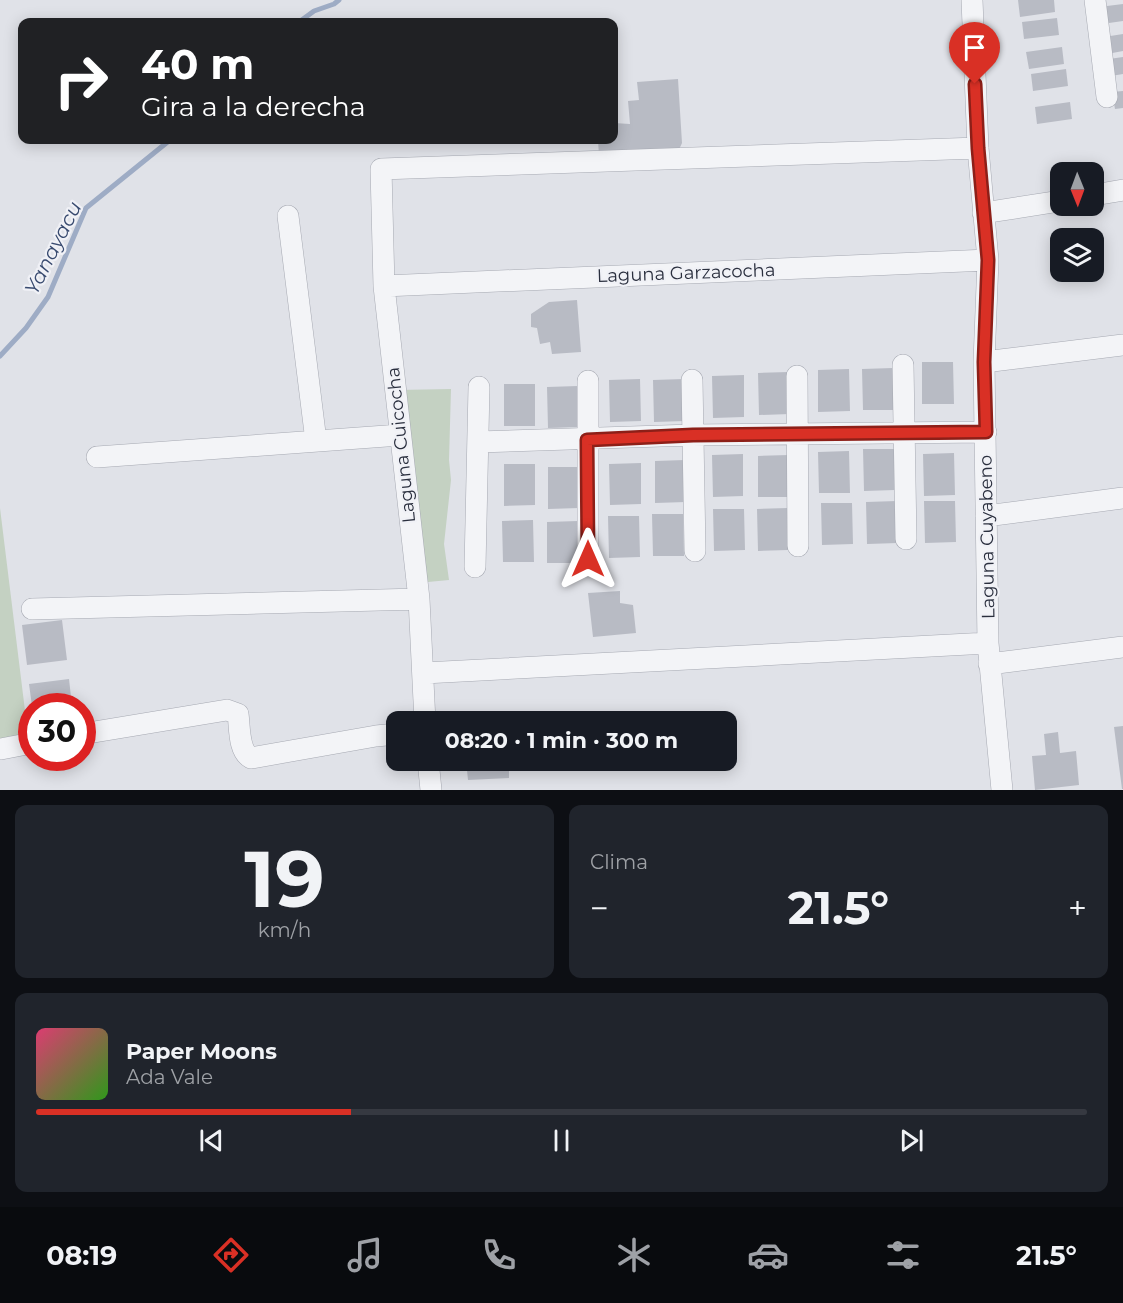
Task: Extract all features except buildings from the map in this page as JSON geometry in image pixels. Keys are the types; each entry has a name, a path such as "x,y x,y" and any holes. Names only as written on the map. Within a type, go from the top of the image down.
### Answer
{"street":[{"name":"Laguna Cuyabeno","path":"972,0 978,148 988,260 984,362 988,643 1002,790"},
{"path":"1095,0 1107,97"},
{"name":"Laguna Cuicocha","path":"425,711 419,599 384,286 381,169 978,148"},
{"path":"1104,193 1123,190"},
{"path":"983,213 1050,203"},
{"path":"288,216 316,441"},
{"name":"Laguna Garzacocha","path":"384,286 988,260"},
{"path":"984,362 1123,345"},
{"path":"903,365 906,539"},
{"path":"797,376 798,546"},
{"path":"692,380 694,551"},
{"path":"588,381 588,559"},
{"path":"476,567 479,387"},
{"path":"478,442 693,435 986,432"},
{"path":"97,457 400,435"},
{"path":"986,516 1123,498"},
{"path":"32,609 419,599"},
{"name":"Laguna Cuyabeno","path":"424,674 988,643"},
{"path":"989,664 1123,647"},
{"path":"96,732 222,710 231,711 238,714 243,749 251,758 386,735"},
{"path":"1,749 18,746"},
{"path":"430,771 431,790"}],"green space":[{"path":"451,389 449,460 451,480 444,544 449,580 407,584 397,390"},
{"path":"0,508 23,693 18,693 18,737 0,740"}],"waterway":[{"name":"Yanayacu","path":"304,18 339,0"},
{"name":"Yanayacu","path":"0,356 26,328 48,297 86,208 165,144"}],"route":[{"path":"588,559 587,440 693,435 986,432 984,362 988,260 975,84"}]}
